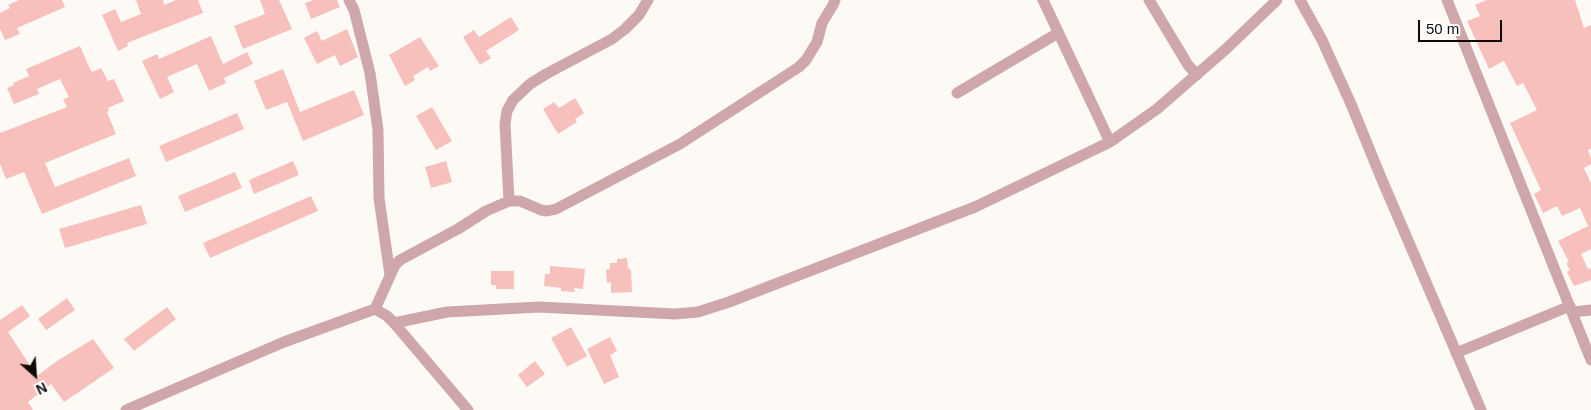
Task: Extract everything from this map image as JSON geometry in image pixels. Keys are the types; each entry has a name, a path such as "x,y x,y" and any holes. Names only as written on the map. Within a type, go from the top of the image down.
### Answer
{"street":[{"path":"349,0 354,10 372,82 378,130 379,198 390,276"},
{"path":"509,201 505,124 507,111 513,100 530,84 546,74 612,39 639,14 648,0"},
{"path":"126,410 284,342 375,309 395,265 400,260 458,230 486,211 509,201 520,201 540,210 552,211 680,144 799,67 806,60 817,42 822,23 834,0"},
{"path":"1043,0 1110,142"},
{"path":"1148,0 1188,65 1197,76"},
{"path":"394,323 439,313 484,309 539,307 675,314 710,309 976,207 1110,142 1157,109 1197,76 1277,0"},
{"path":"1300,0 1335,67 1481,410"},
{"path":"1447,0 1591,360"},
{"path":"957,93 1058,33"},
{"path":"375,309 394,323 468,410"},
{"path":"1456,354 1572,309 1591,310"}],"building":[{"path":"19,0 62,0 65,7 17,28 20,34 5,40 0,29 0,13 10,8 8,5"},
{"path":"136,0 163,0 164,5 176,0 198,0 203,13 127,43 128,46 118,51 102,15 115,9 121,22 141,14"},
{"path":"260,0 279,0 292,29 243,49 234,26 265,14"},
{"path":"314,0 337,0 340,7 311,19 305,3"},
{"path":"1486,0 1575,0 1584,28 1591,25 1591,149 1588,150 1591,164 1584,168 1591,183 1591,249 1581,254 1588,269 1591,268 1591,280 1574,286 1567,272 1570,270 1566,263 1569,262 1558,241 1588,226 1580,208 1562,216 1557,206 1543,213 1534,194 1541,190 1510,123 1537,110 1523,83 1517,86 1504,61 1489,69 1467,21 1480,16 1475,5"},
{"path":"511,17 519,30 486,51 491,58 480,65 463,37 474,30 479,37"},
{"path":"347,29 358,57 340,66 335,55 317,64 304,38 317,31 322,41"},
{"path":"211,36 223,64 247,52 253,64 224,78 226,83 209,91 197,64 167,77 174,92 160,99 142,61 157,54 159,59"},
{"path":"420,37 439,66 430,71 428,67 413,76 415,80 405,86 389,55"},
{"path":"80,46 92,72 101,68 108,81 114,79 124,101 108,108 109,111 107,112 116,134 45,163 55,187 129,158 136,176 42,214 24,172 6,179 0,164 0,133 67,107 63,99 69,97 60,79 37,89 39,94 14,104 7,88 14,85 13,83 29,76 26,69"},
{"path":"283,69 300,112 354,90 364,115 303,141 287,102 266,110 254,81"},
{"path":"575,98 584,113 575,119 577,122 558,134 543,109 554,102 559,108"},
{"path":"432,107 452,141 436,150 416,116"},
{"path":"237,113 244,129 166,162 159,146"},
{"path":"293,161 299,175 254,194 249,180"},
{"path":"446,161 452,182 431,188 425,167"},
{"path":"235,172 242,188 185,212 178,196"},
{"path":"311,196 318,211 210,258 203,243"},
{"path":"141,205 147,224 65,248 59,229"},
{"path":"627,258 628,268 631,270 632,292 611,293 611,282 607,283 606,270 610,269 610,263 617,263 617,259"},
{"path":"550,266 585,269 583,289 574,288 575,292 561,291 561,288 544,286 545,274 550,274"},
{"path":"491,271 514,271 514,289 496,289 496,285 491,285"},
{"path":"67,298 75,310 46,330 38,319"},
{"path":"22,305 30,316 8,332 37,376 93,339 114,368 64,402 51,384 28,402 33,410 0,410 0,320"},
{"path":"167,307 176,319 134,351 124,339"},
{"path":"571,327 587,356 567,367 551,338"},
{"path":"610,337 617,351 610,355 619,377 604,384 587,349"},
{"path":"535,361 545,374 527,387 518,375"}]}
